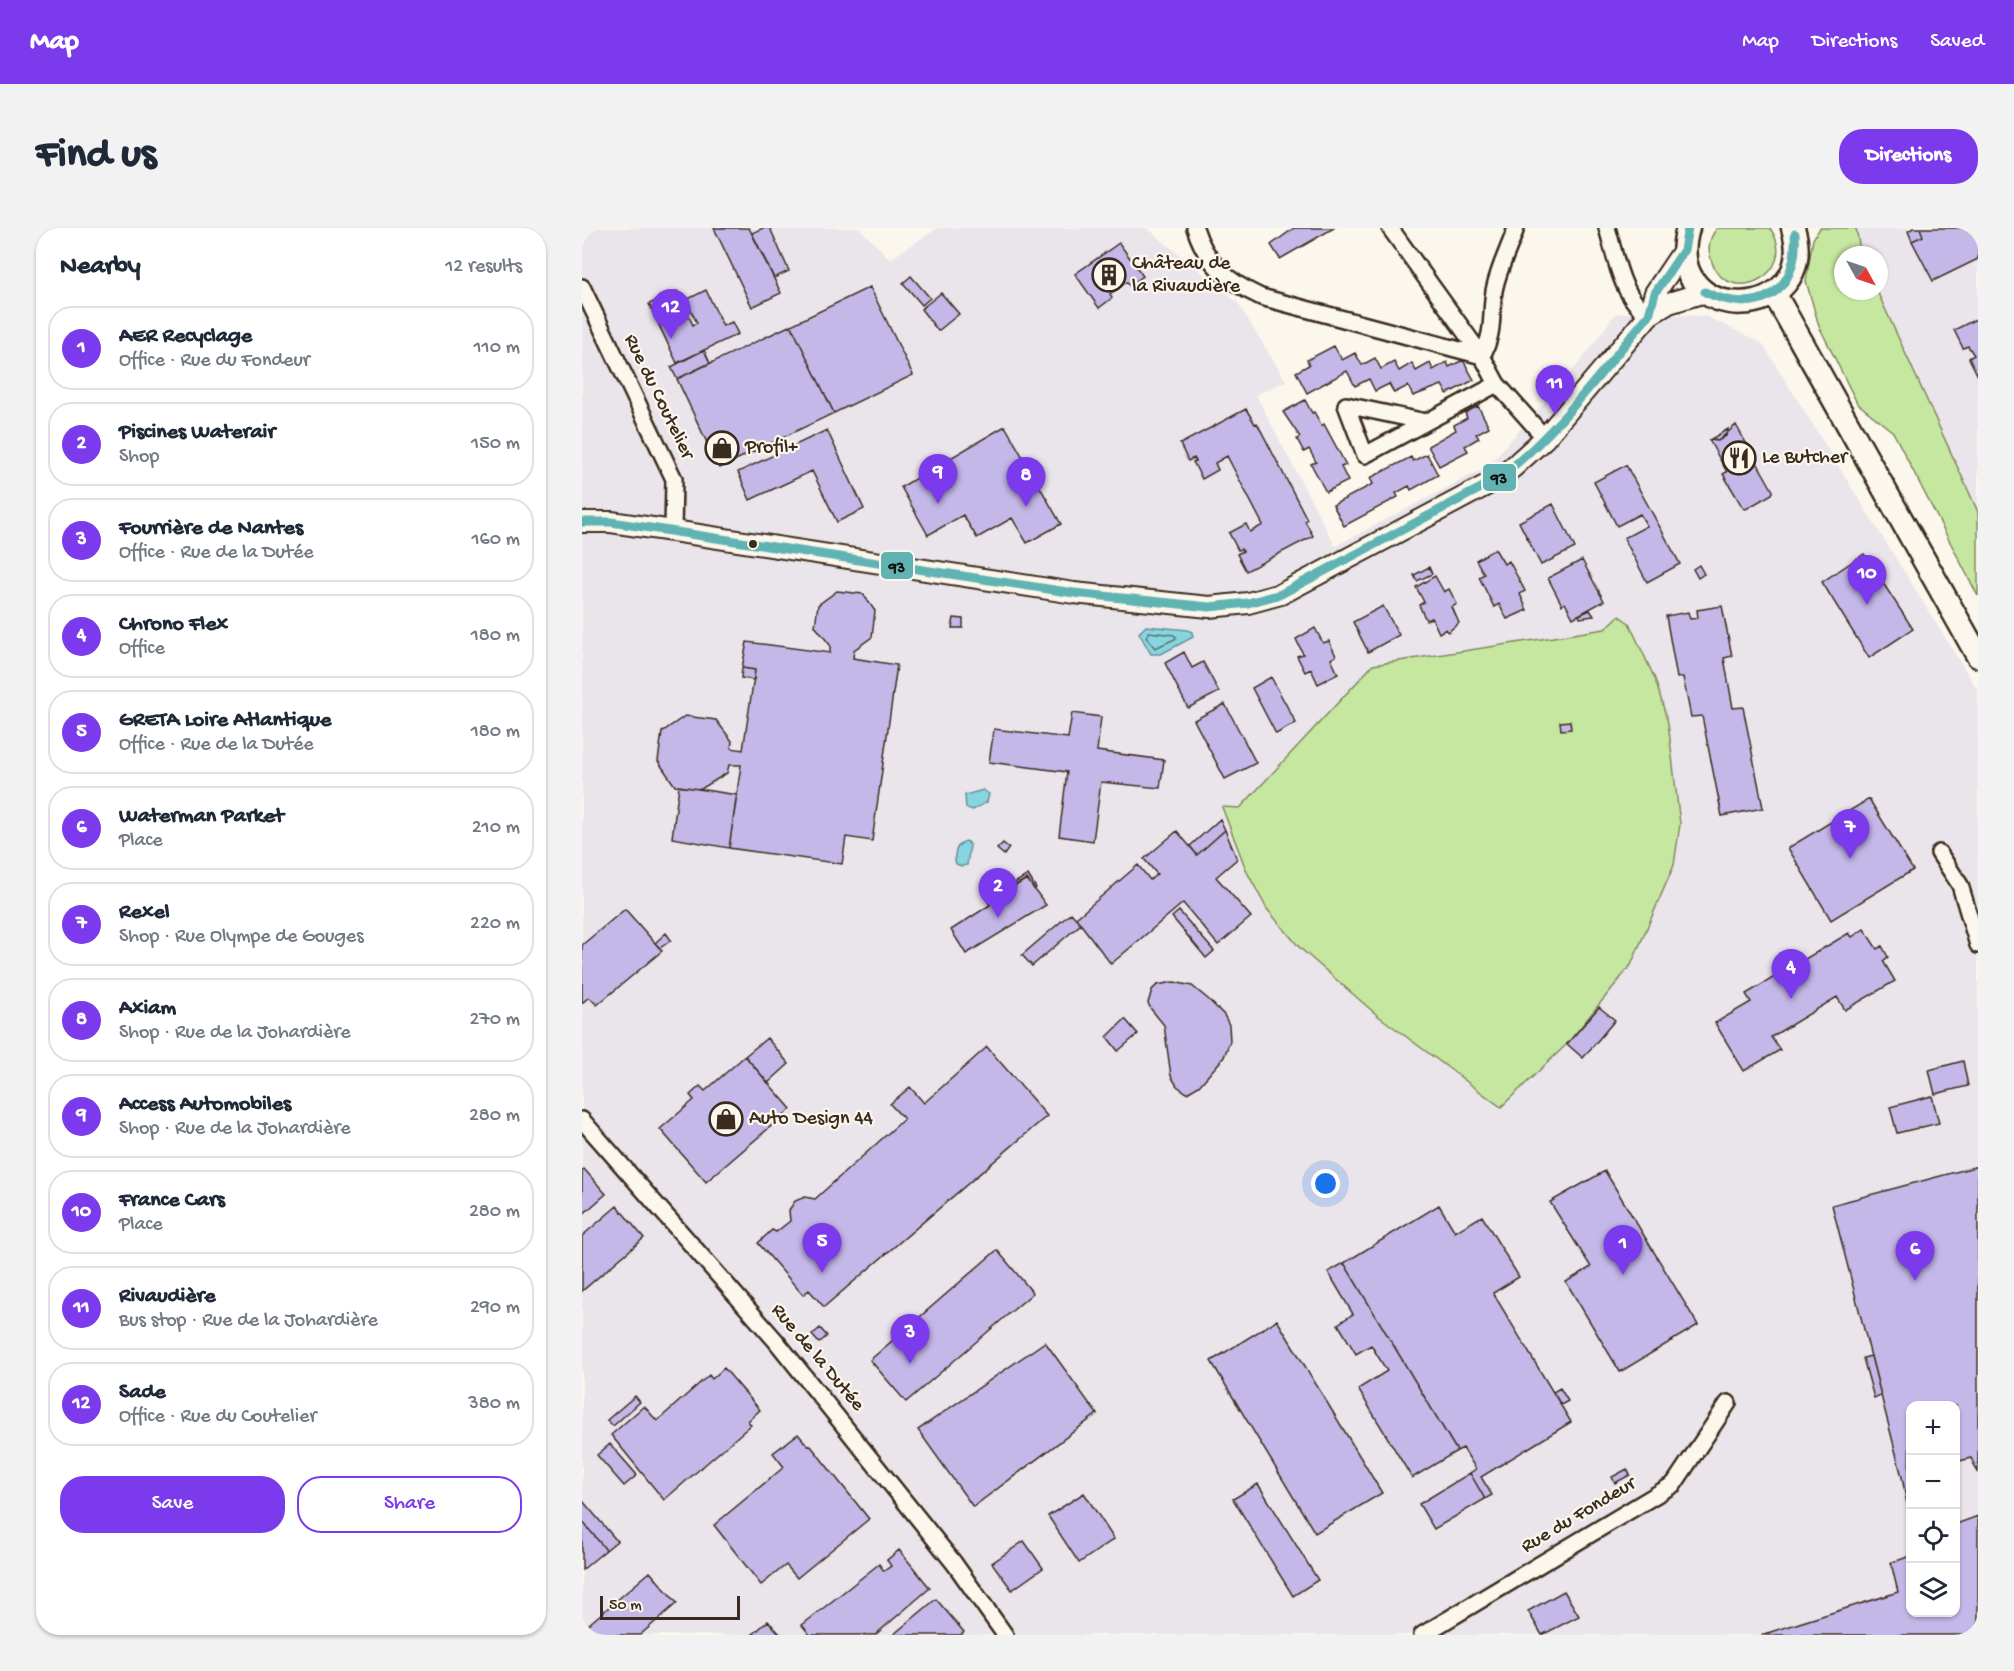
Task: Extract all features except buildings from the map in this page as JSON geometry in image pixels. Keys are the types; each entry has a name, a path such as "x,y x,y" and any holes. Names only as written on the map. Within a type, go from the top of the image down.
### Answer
{"main road":[{"path":"1686,239 1688,269 1705,292 1734,304 1755,302 1774,293 1793,267 1796,230"},
{"path":"1774,293 1978,656"}],"street":[{"path":"1195,228 1200,245 1217,269 1236,286 1261,297 1482,356"},
{"path":"1390,228 1482,356 1497,384 1545,438"},
{"path":"1482,356 1491,338 1494,292 1501,264 1516,228"},
{"path":"1607,228 1627,291 1637,308 1648,315"},
{"path":"1648,315 1655,293 1686,239"},
{"name":"Rue du Coutelier","path":"582,287 674,478 673,531"},
{"path":"582,522 610,522 673,531 1074,593 1209,607 1248,603 1281,594 1496,480 1545,438 1648,315 1669,303 1705,292"},
{"path":"1426,422 1346,405 1365,455 1497,384"},
{"path":"1939,853 1960,885 1978,944"},
{"name":"Rue de la Dutée","path":"582,1120 790,1358 954,1563 1005,1635"},
{"name":"Rue du Fondeur","path":"1422,1635 1674,1484 1728,1403"}],"shaded area":[{"path":"582,228 859,228 890,259 938,228 1147,228 1237,302 1286,381 1256,395 1335,546 1487,467 1581,361 1616,313 1705,316 1762,343 1978,691 1978,1635 582,1635"},
{"path":"1856,228 1978,228 1978,512 1881,300 1888,300 1888,246 1859,246"}],"green space":[{"path":"1717,228 1770,228 1777,245 1776,260 1769,272 1758,280 1744,284 1731,282 1719,274 1709,251 1711,239"},
{"path":"1820,228 1856,228 1859,246 1834,246 1834,300 1881,300 1978,512 1978,596 1893,432 1857,403 1819,326 1806,281 1813,239"},
{"path":"1619,616 1629,623 1655,679 1668,723 1680,824 1674,865 1631,965 1567,1044 1501,1107 1377,1015 1300,948 1267,909 1247,872 1222,807 1240,808 1373,665 1605,629"}],"water":[{"path":"1146,626 1188,630 1192,632 1193,637 1161,654 1151,654 1139,633"},
{"path":"983,790 989,794 987,802 973,810 966,808 965,795"},
{"path":"966,841 970,845 967,865 961,866 956,864 955,854 958,847"}],"transit line":[{"name":"93","path":"582,522 611,522 1074,593 1209,607 1248,603 1281,594 1496,480 1518,462 1577,402 1649,315 1655,293 1684,250 1688,228"},
{"name":"93","path":"1705,292 1724,299 1742,302 1757,300 1771,294 1782,285 1790,271 1795,234"}],"place":[{"name":"Château de la Rivaudière","path":"1109,275"},
{"name":"Sade","path":"671,339"},
{"name":"Rivaudière","path":"1555,415"},
{"name":"Profil+","path":"722,448"},
{"name":"Le Butcher","path":"1739,458"},
{"name":"Access Automobiles","path":"938,504"},
{"name":"Axiam","path":"1026,507"},
{"name":"France Cars","path":"1867,605"},
{"name":"Rexel","path":"1850,859"},
{"name":"Piscines Waterair","path":"998,918"},
{"name":"Chrono Flex","path":"1791,999"},
{"name":"Auto Design 44","path":"726,1119"},
{"name":"GRETA Loire Atlantique","path":"822,1273"},
{"name":"AER Recyclage","path":"1623,1275"},
{"name":"Waterman Parket","path":"1915,1281"},
{"name":"Fourrière de Nantes","path":"910,1364"}]}
